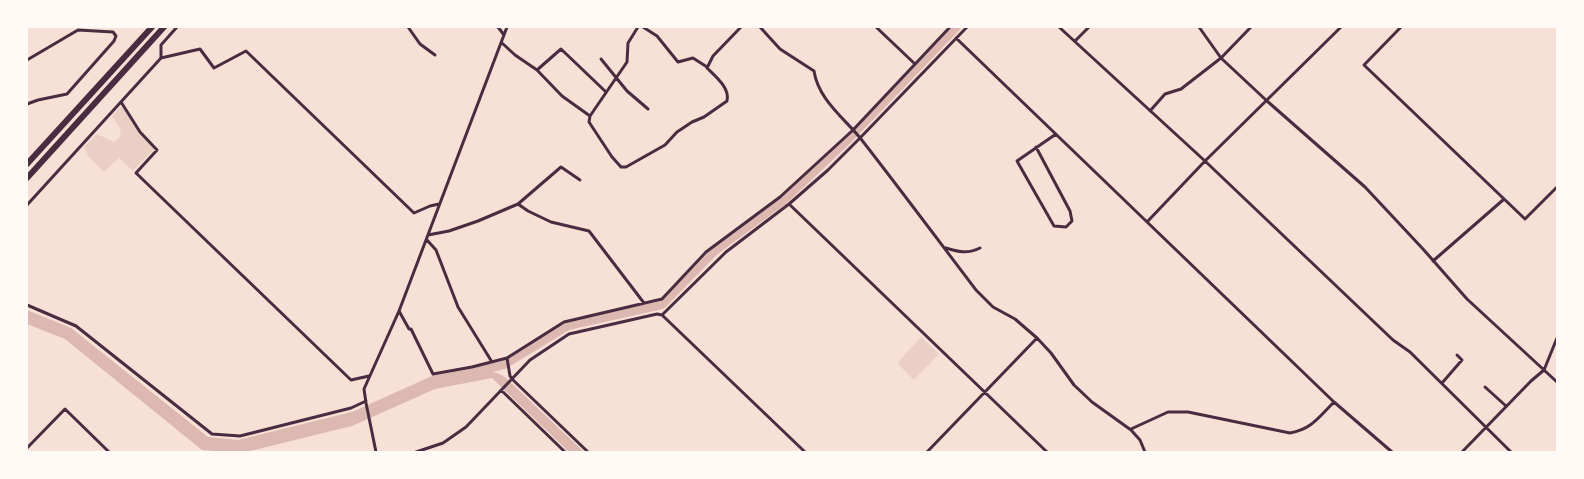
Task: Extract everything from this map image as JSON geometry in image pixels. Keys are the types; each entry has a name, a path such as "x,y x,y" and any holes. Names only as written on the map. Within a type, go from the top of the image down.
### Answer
{"highway":[{"path":"27,164 152,27"},
{"path":"27,178 164,27"}],"street":[{"path":"78,27 84,31"},
{"path":"161,58 161,45 177,27"},
{"path":"408,27 420,44 435,55"},
{"path":"498,27 504,35"},
{"path":"376,452 364,389 399,311 507,27"},
{"path":"640,27 657,36 678,62 693,58 707,68 726,89 728,97 727,101 704,117 677,132 665,145 626,167 621,167 589,122 590,116 627,62 628,44 640,27"},
{"path":"707,68 713,56 741,27"},
{"path":"760,27 780,49 814,71 823,96 860,138 976,290 993,307 1015,319 1037,338 1074,385 1092,402 1131,430 1140,440 1145,452"},
{"path":"876,27 915,64"},
{"path":"399,311 411,329 433,374 507,358 564,322 662,299 706,252 780,197 853,130 950,27"},
{"path":"662,315 717,260 789,204 860,138 967,27"},
{"path":"1059,27 1205,161 1393,340 1410,352 1511,452"},
{"path":"1075,41 1089,27"},
{"path":"1199,27 1221,58 1365,187 1467,299 1557,382"},
{"path":"1150,111 1165,94 1181,88 1221,58 1251,27"},
{"path":"1147,222 1205,161 1341,27"},
{"path":"1401,27 1364,65 1525,219 1557,187"},
{"path":"27,60 78,30 113,32 116,36 67,94 27,104"},
{"path":"956,38 1334,402 1392,452"},
{"path":"502,42 515,55 537,70 562,96 590,116"},
{"path":"27,205 161,58 200,49 214,68 246,51 414,213 439,204"},
{"path":"537,70 561,49 606,92"},
{"path":"601,59 635,99 648,109"},
{"path":"67,94 71,98"},
{"path":"121,102 140,132 158,150 136,173 351,380 369,376"},
{"path":"94,120 100,126"},
{"path":"1036,147 1070,211 1072,221 1066,227 1054,226 1017,161 1036,147 1056,134"},
{"path":"428,237 478,221 518,204 561,166 580,180"},
{"path":"1433,261 1503,200"},
{"path":"518,204 551,222 589,231 644,303"},
{"path":"789,204 1047,452"},
{"path":"428,237 436,250 458,308 492,362"},
{"path":"944,248 959,252 972,252 980,248"},
{"path":"27,305 76,326 212,434 240,436 351,408 366,402"},
{"path":"416,452 443,443 466,427 530,360 569,334 657,314 662,315 805,452"},
{"path":"927,452 1037,338"},
{"path":"1462,452 1544,370 1557,338"},
{"path":"1442,383 1462,360 1457,355"},
{"path":"507,358 512,379 588,452"},
{"path":"1485,387 1506,406"},
{"path":"501,390 565,452"},
{"path":"1131,430 1167,412 1188,412 1290,433 1302,431 1311,426 1334,402"},
{"path":"27,448 65,409 109,452"}],"shaded area":[{"path":"120,107 154,149 133,171 119,158 104,172 88,156 84,147 97,134 114,142 119,138 121,130 112,116"},
{"path":"27,310 71,328 208,437 238,440 352,412 432,376 480,367 482,373 495,372 506,378 584,452 569,452 492,378 435,389 352,426 246,452 202,450 65,339 27,324"},
{"path":"921,337 939,354 914,380 897,363"}],"waterway":[{"path":"474,372 504,365 568,326 662,305 715,251 783,201 846,142 957,27"}]}
